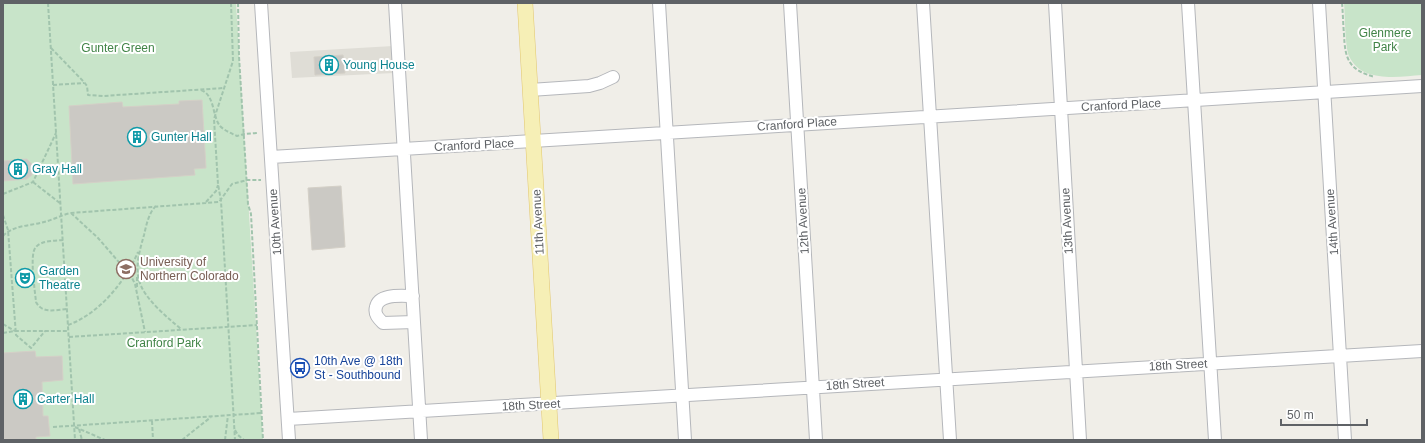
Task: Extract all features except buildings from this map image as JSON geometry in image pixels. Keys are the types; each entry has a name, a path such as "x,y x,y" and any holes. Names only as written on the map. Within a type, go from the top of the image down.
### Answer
{"main road":[{"name":"11th Avenue","path":"525,3 551,440"}],"street":[{"name":"10th Avenue","path":"261,3 289,440"},
{"path":"395,3 421,440"},
{"path":"659,3 685,440"},
{"name":"12th Avenue","path":"790,3 816,440"},
{"path":"923,3 950,440"},
{"name":"13th Avenue","path":"1054,3 1080,440"},
{"path":"1188,3 1215,440"},
{"name":"14th Avenue","path":"1319,3 1345,440"},
{"path":"530,90 589,86 613,77"},
{"name":"Cranford Place","path":"271,157 1422,86"},
{"path":"413,296 380,299 375,310 377,318 383,323 414,322"},
{"name":"18th Street","path":"288,419 1422,350"}],"path":[{"path":"48,3 75,440"},
{"path":"231,3 233,61 216,114 214,130 217,153 218,184 221,200 235,440"},
{"path":"238,3 239,56 248,204 251,214 263,440"},
{"path":"1342,3 1347,59 1358,70 1377,77"},
{"path":"51,48 85,83 87,86 88,95 103,96 224,88"},
{"path":"53,85 85,83"},
{"path":"197,90 203,91 208,95 220,125 228,132 237,136 261,133"},
{"path":"3,194 33,182 56,132"},
{"path":"3,236 8,230 46,222 71,213 219,202 232,184 247,180 264,180"},
{"path":"33,182 61,204"},
{"path":"206,202 216,191 218,184"},
{"path":"68,325 81,319 109,296 120,284 140,248 151,212 157,206"},
{"path":"71,213 98,238 160,311 181,330"},
{"path":"3,215 4,225 8,230 16,335 31,348 45,331"},
{"path":"63,240 42,243 36,246 33,255 36,302 38,306 46,311 67,309"},
{"path":"136,290 140,248"},
{"path":"138,274 142,288"},
{"path":"131,276 136,290 145,332"},
{"path":"3,324 15,331"},
{"path":"69,337 257,325"},
{"path":"3,333 15,331 68,331"},
{"path":"53,428 262,413"},
{"path":"225,440 228,415"},
{"path":"182,440 212,416"},
{"path":"152,421 153,440"},
{"path":"74,426 106,440"},
{"path":"79,429 82,440"},
{"path":"234,429 244,440"}],"shaded area":[{"path":"393,46 394,73 292,78 290,52"}],"green space":[{"name":"University of Northern Colorado","path":"3,3 236,3 263,440 3,440"},
{"name":"Glenmere Park","path":"1344,3 1422,3 1422,75 1402,77 1381,76 1362,71 1355,65 1348,52"}],"place":[{"name":"Young House","path":"329,65"},
{"name":"Gunter Hall","path":"137,137"},
{"name":"Gray Hall","path":"18,169"},
{"name":"University of Northern Colorado","path":"126,269"},
{"name":"Garden Theatre","path":"25,278"},
{"name":"10th Ave @ 18th St - Southbound","path":"300,368"},
{"name":"Carter Hall","path":"23,399"}],"park label":[{"name":"Gunter Green","path":"118,48"},
{"name":"Cranford Park","path":"164,343"}]}
